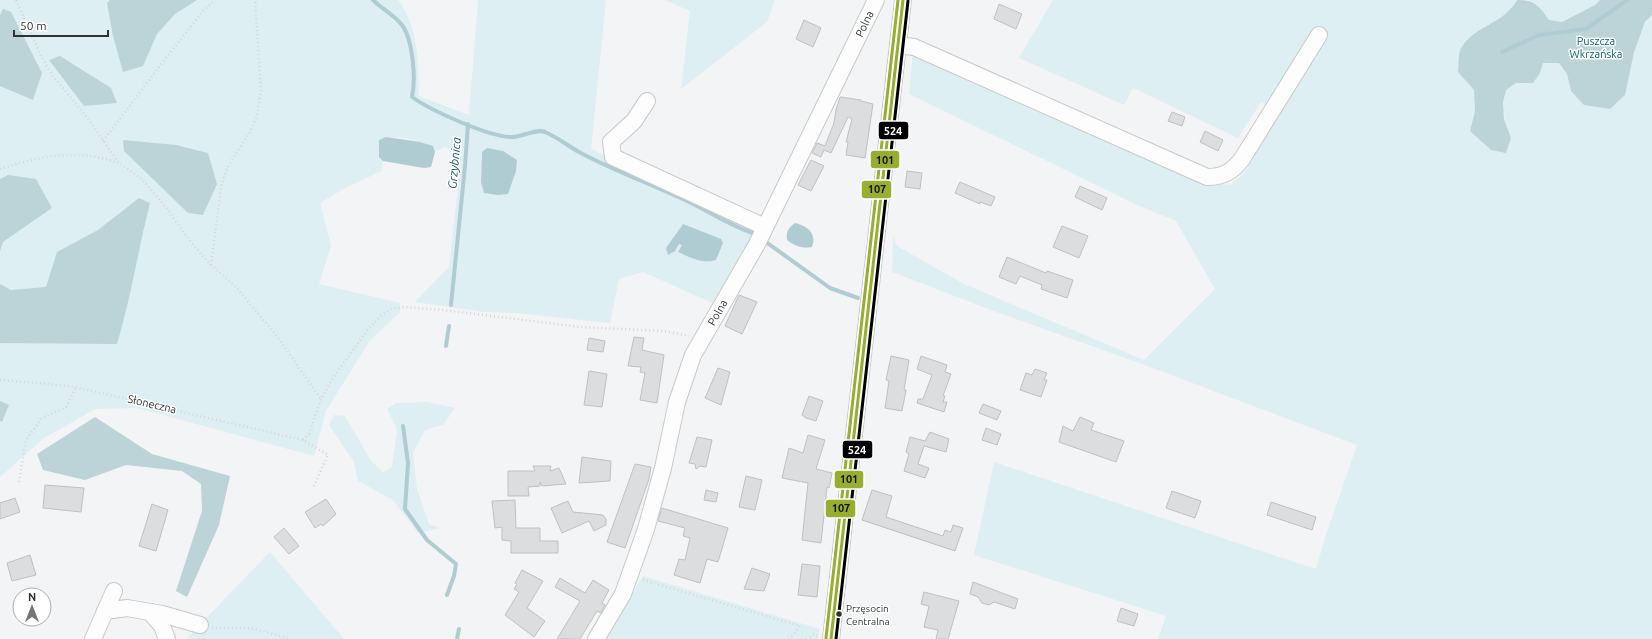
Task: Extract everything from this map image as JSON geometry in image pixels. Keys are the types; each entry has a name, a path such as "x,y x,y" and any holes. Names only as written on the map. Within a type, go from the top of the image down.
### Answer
{"street":[{"name":"Polna","path":"596,639 623,594 646,529 663,468 677,402 686,371 700,341 765,227 876,0"},
{"path":"825,637 903,0"},
{"path":"898,45 914,47 1207,177 1218,177 1233,170 1242,159 1319,35"},
{"path":"647,101 634,121 611,142 613,157 765,227"},
{"path":"92,639 114,591"},
{"path":"105,611 127,608 150,612 200,625"},
{"path":"150,612 162,626 167,639"}],"path":[{"path":"16,0 41,56 52,74 119,163 142,179 168,210 186,236 211,265 235,286 276,335 321,399"},
{"path":"103,141 202,12 215,0"},
{"path":"211,265 221,187 227,168 250,132 260,103 261,91 255,0"},
{"path":"0,169 43,157 67,154 93,156 119,163"},
{"path":"303,440 309,434 321,399 333,378 369,328 386,313 404,307 581,327 664,331 684,334 700,341"},
{"name":"Słoneczna","path":"0,380 76,387 303,440 328,455 313,488"},
{"path":"19,482 26,440 42,418 66,407 76,387"},
{"path":"630,575 669,588 800,626 788,639"},
{"path":"200,625 212,628 250,628 286,636 291,639"},
{"path":"806,639 812,635 825,637"}],"shaded area":[{"path":"0,0 398,0 405,10 414,33 419,96 469,115 478,0 606,0 591,149 757,229 712,303 643,272 619,279 610,323 516,313 484,312 415,302 449,267 460,170 446,146 435,152 433,146 406,138 385,138 379,140 379,157 383,161 382,171 345,188 320,203 331,246 319,284 400,303 400,312 369,342 326,411 314,456 137,408 96,409 44,438 0,477","holes":["482,152 508,194 481,182"]},
{"path":"665,0 775,0 767,22 681,89 690,11"},
{"path":"1053,0 1517,0 1514,6 1506,14 1480,29 1474,90 1475,111 1470,131 1511,138 1504,114 1503,103 1505,90 1516,83 1533,83 1540,73 1543,63 1559,63 1567,74 1571,91 1625,95 1633,53 1641,32 1652,15 1652,639 1158,639 1166,616 974,555 994,462 1316,569 1357,445 892,272 893,236 897,246 964,284 1144,360 1215,289 1176,221 1137,205 909,94 913,52 1209,182 1230,185 1245,172 1276,113 1261,102 1238,138 1133,88 1124,105 1019,58"},
{"path":"1529,0 1600,0 1595,5 1562,22 1549,20 1537,4"},
{"path":"386,137 420,142 433,146 435,152 431,167 424,168 383,161 379,157 379,140"},
{"path":"487,148 503,151 517,160 516,171 508,194 498,195 484,193 481,182 482,152"},
{"path":"795,223 804,226 810,231 813,238 812,247 805,248 793,244 787,240 788,230"},
{"path":"683,224 721,239 723,243 716,260 701,261 687,256 678,252 682,245 679,244 675,251 668,255 666,248"},
{"path":"427,402 455,408 443,425 425,430 413,453 417,489 429,524 440,528 418,533 393,500 358,481 354,462 329,425 334,415 345,416 371,461 383,472 392,467 397,430 387,409 396,403"},
{"path":"270,552 344,639 186,639"},
{"path":"643,576 820,629 817,639 605,639"}],"green space":[{"path":"110,0 197,0 175,14 157,34 143,66 123,72 113,36 107,3"},
{"name":"Puszcza Wkrzańska","path":"1517,0 1533,2 1549,20 1562,22 1595,5 1600,0 1652,0 1652,15 1645,22 1634,52 1625,95 1610,109 1584,105 1571,91 1567,74 1559,63 1543,63 1540,73 1533,83 1516,83 1506,90 1503,102 1504,119 1511,138 1506,153 1491,150 1470,131 1475,111 1474,90 1458,72 1460,50 1467,40 1505,14"},
{"path":"3,9 11,12 42,73 33,100 0,86 0,15"},
{"path":"60,56 111,88 117,103 84,106 49,60"},
{"path":"123,140 176,145 208,153 217,184 203,215 188,213 124,151"},
{"path":"8,175 36,179 52,208 3,242 0,251 0,179"},
{"path":"139,198 150,203 117,344 0,343 0,284 11,290 46,287 57,252 98,230"},
{"path":"0,401 9,405 2,422 0,421"},
{"path":"95,417 152,454 230,476 219,525 187,597 176,591 202,511 201,484 182,471 126,465 85,480 43,470 37,454"}],"building":[{"path":"999,4 1022,14 1016,29 994,19"},
{"path":"804,20 821,28 813,47 796,39"},
{"path":"840,97 861,100 873,104 865,158 846,155 848,142 846,142 852,119 848,117 831,153 824,150 821,157 812,153 817,143 825,146 834,123"},
{"path":"1172,112 1185,117 1182,126 1168,121"},
{"path":"1205,131 1223,140 1218,151 1200,142"},
{"path":"811,160 824,166 811,191 798,185"},
{"path":"907,171 922,173 920,189 905,187"},
{"path":"960,182 995,197 991,206 980,202 980,204 955,193"},
{"path":"1080,186 1107,198 1102,210 1075,197"},
{"path":"1062,226 1088,236 1079,258 1053,247"},
{"path":"1007,257 1046,273 1047,271 1073,280 1067,298 1041,289 1042,285 1020,276 1016,284 999,277"},
{"path":"739,295 757,302 742,334 725,326"},
{"path":"634,337 644,338 642,350 664,355 657,403 640,400 645,373 640,372 641,367 628,366"},
{"path":"589,338 605,341 603,352 587,350"},
{"path":"891,356 909,360 902,411 885,408 889,381 886,380"},
{"path":"921,356 947,365 945,372 951,374 943,396 945,396 943,402 947,402 944,412 917,403 918,399 923,399 932,375 917,369"},
{"path":"718,368 730,372 721,405 705,398"},
{"path":"1035,369 1047,373 1044,380 1047,380 1041,397 1020,390 1026,373 1032,375"},
{"path":"589,371 607,374 602,407 584,405"},
{"path":"809,396 823,401 816,421 802,415"},
{"path":"983,404 1001,411 997,420 979,413"},
{"path":"1080,417 1094,423 1091,430 1124,441 1116,462 1059,442 1063,426 1073,431"},
{"path":"986,428 1001,434 997,445 982,440"},
{"path":"930,432 949,439 946,452 924,446 918,464 929,468 925,478 904,471 909,454 906,452 910,437 925,441"},
{"path":"808,435 825,440 816,469 832,473 829,488 827,487 821,543 802,540 808,483 782,478 789,448 803,453"},
{"path":"697,437 712,440 706,467 700,466 696,469 695,464 689,463"},
{"path":"582,457 611,461 610,481 579,483"},
{"path":"635,464 651,467 649,479 625,548 607,542"},
{"path":"533,466 551,466 550,471 559,468 566,484 542,486 540,482 540,486 528,487 529,496 508,496 508,471 535,471"},
{"path":"746,476 762,480 755,510 739,507"},
{"path":"45,485 84,488 81,512 43,508"},
{"path":"706,490 718,493 716,502 704,500"},
{"path":"872,490 892,496 886,517 943,536 945,530 951,532 953,525 963,528 955,551 862,520"},
{"path":"1172,491 1201,501 1195,518 1166,508"},
{"path":"15,498 20,512 0,519 0,503"},
{"path":"326,499 336,514 323,526 321,524 315,528 305,512"},
{"path":"515,500 516,528 540,528 540,541 558,541 558,553 511,553 511,541 502,540 502,527 495,528 492,501"},
{"path":"568,501 573,512 603,515 606,519 606,525 594,531 589,521 562,533 551,508"},
{"path":"1271,502 1316,517 1312,530 1267,515"},
{"path":"152,504 168,510 156,551 139,546"},
{"path":"662,508 728,528 718,562 707,559 700,583 674,575 679,559 685,560 690,538 683,536 685,528 658,521"},
{"path":"284,528 299,546 289,554 274,537"},
{"path":"30,555 36,575 12,581 7,563"},
{"path":"802,564 820,566 817,597 798,595"},
{"path":"752,568 770,574 764,591 744,589"},
{"path":"522,570 543,581 527,608 545,621 534,637 505,615 519,592 514,589 517,584 515,583"},
{"path":"560,578 585,593 593,580 609,590 602,603 605,605 601,613 597,611 580,639 557,639 580,601 555,587"},
{"path":"973,582 1018,599 1015,609 994,602 989,605 982,603 978,597 970,594"},
{"path":"924,592 959,601 948,639 936,639 938,630 924,627 929,606 921,604"},
{"path":"1121,608 1138,614 1134,626 1117,621"}],"waterway":[{"path":"373,0 399,21 406,32 413,60 414,80 412,97 420,102 459,122 500,136 514,137 537,131 545,132 592,159 687,201 729,223 755,234"},
{"path":"1502,52 1539,35 1586,29 1627,0"},
{"name":"Grzybnica","path":"451,305 468,124"},
{"path":"766,242 830,288 858,298"},
{"name":"Grzybnica","path":"446,346 449,326"},
{"name":"Grzybnica","path":"403,426 408,463 405,509 427,540 456,564 454,576 447,595"},
{"name":"Grzybnica","path":"457,639 459,629"}],"transit line":[{"name":"107","path":"826,638 898,0"},
{"name":"101","path":"831,639 903,0"},
{"name":"524","path":"836,639 908,1"}],"place":[{"name":"Przęsocin Centralna","path":"839,614"}]}
